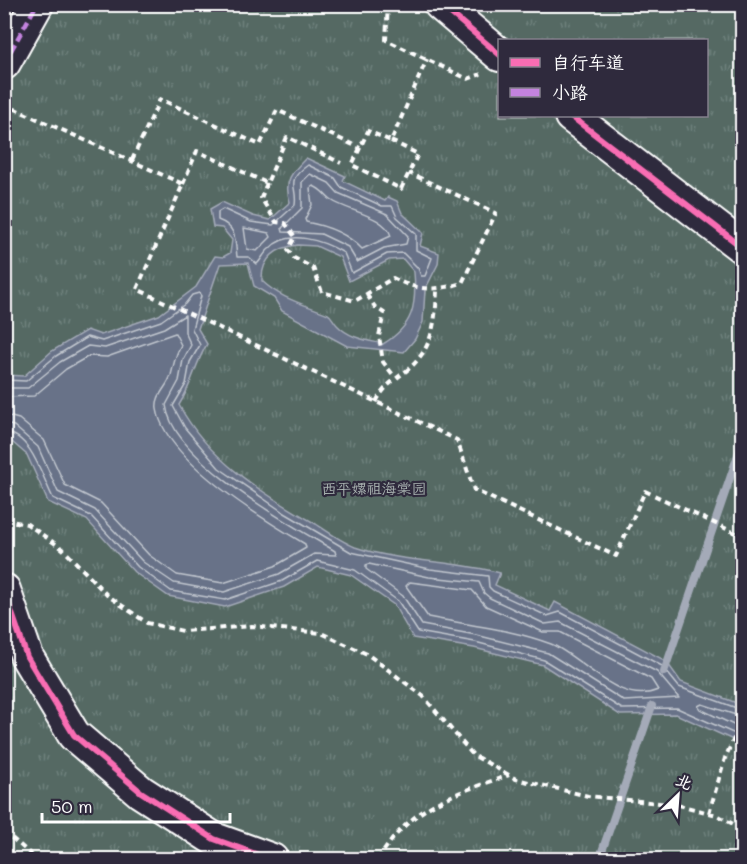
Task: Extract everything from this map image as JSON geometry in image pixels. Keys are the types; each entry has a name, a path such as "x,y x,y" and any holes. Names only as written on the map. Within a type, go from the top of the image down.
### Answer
{"street":[{"path":"4,63 37,4"},
{"path":"440,4 494,63"},
{"path":"572,117 742,247"},
{"path":"4,590 27,657 74,735 141,792 214,839 272,860"}],"path":[{"path":"388,4 386,40 468,80 494,63"},
{"path":"391,141 427,59"},
{"path":"132,160 160,99 260,145 277,110 360,148"},
{"path":"4,104 183,184"},
{"path":"368,131 391,141 418,154 401,189 352,165 368,131"},
{"path":"341,163 287,137 261,198 271,217 276,222 285,223 295,237 288,250 294,258 313,268 322,292 355,301 393,278 410,287 437,290 462,283 496,213 409,173"},
{"path":"267,183 197,151 137,289 457,440 474,490 616,556 645,491 742,536"},
{"path":"376,402 383,388 420,358 436,321 437,290"},
{"path":"367,295 375,307 384,313 379,336 383,362 395,377"},
{"path":"4,520 27,524 63,549 107,595 147,623 183,631 252,626 321,633 367,654 423,696 473,755 509,775 588,796 647,801 709,813 742,829"},
{"path":"709,813 730,748 742,721"},
{"path":"378,860 394,833 426,808 458,792 509,775"},
{"path":"4,831 37,860"}],"green space":[{"name":"西平嫘祖海棠园","path":"5,5 742,5 742,859 5,859"}],"water":[{"path":"306,158 345,176 343,181 385,201 388,197 397,201 402,213 423,233 420,246 439,253 438,264 425,290 423,322 415,339 404,352 347,346 282,311 274,298 254,286 248,263 220,264 198,329 207,344 179,405 191,425 205,443 239,474 276,500 345,542 355,547 391,556 500,573 495,585 550,611 555,602 666,661 681,682 742,705 742,744 676,714 620,715 543,665 474,648 413,638 394,605 351,575 318,567 284,587 225,607 168,596 134,572 87,520 48,502 27,455 5,436 5,375 24,376 52,351 87,330 101,335 159,315 196,287 215,256 223,257 230,253 232,240 222,228 213,227 210,209 222,202 253,216 270,220 290,202 288,183 290,177","holes":["290,246 316,246 340,257 349,281 389,260 403,259 414,272 415,295 411,314 401,330 383,344 358,338 347,333 328,314 285,297 262,281 264,266 277,251"]}],"waterway":[{"path":"664,672 742,443"},
{"path":"599,860 652,706"}],"marked path":[{"path":"4,63 37,4"}],"cycle path":[{"path":"440,4 498,53"},
{"path":"572,117 742,247"},
{"path":"4,590 27,657 74,735 141,792 214,839 272,860"}]}
